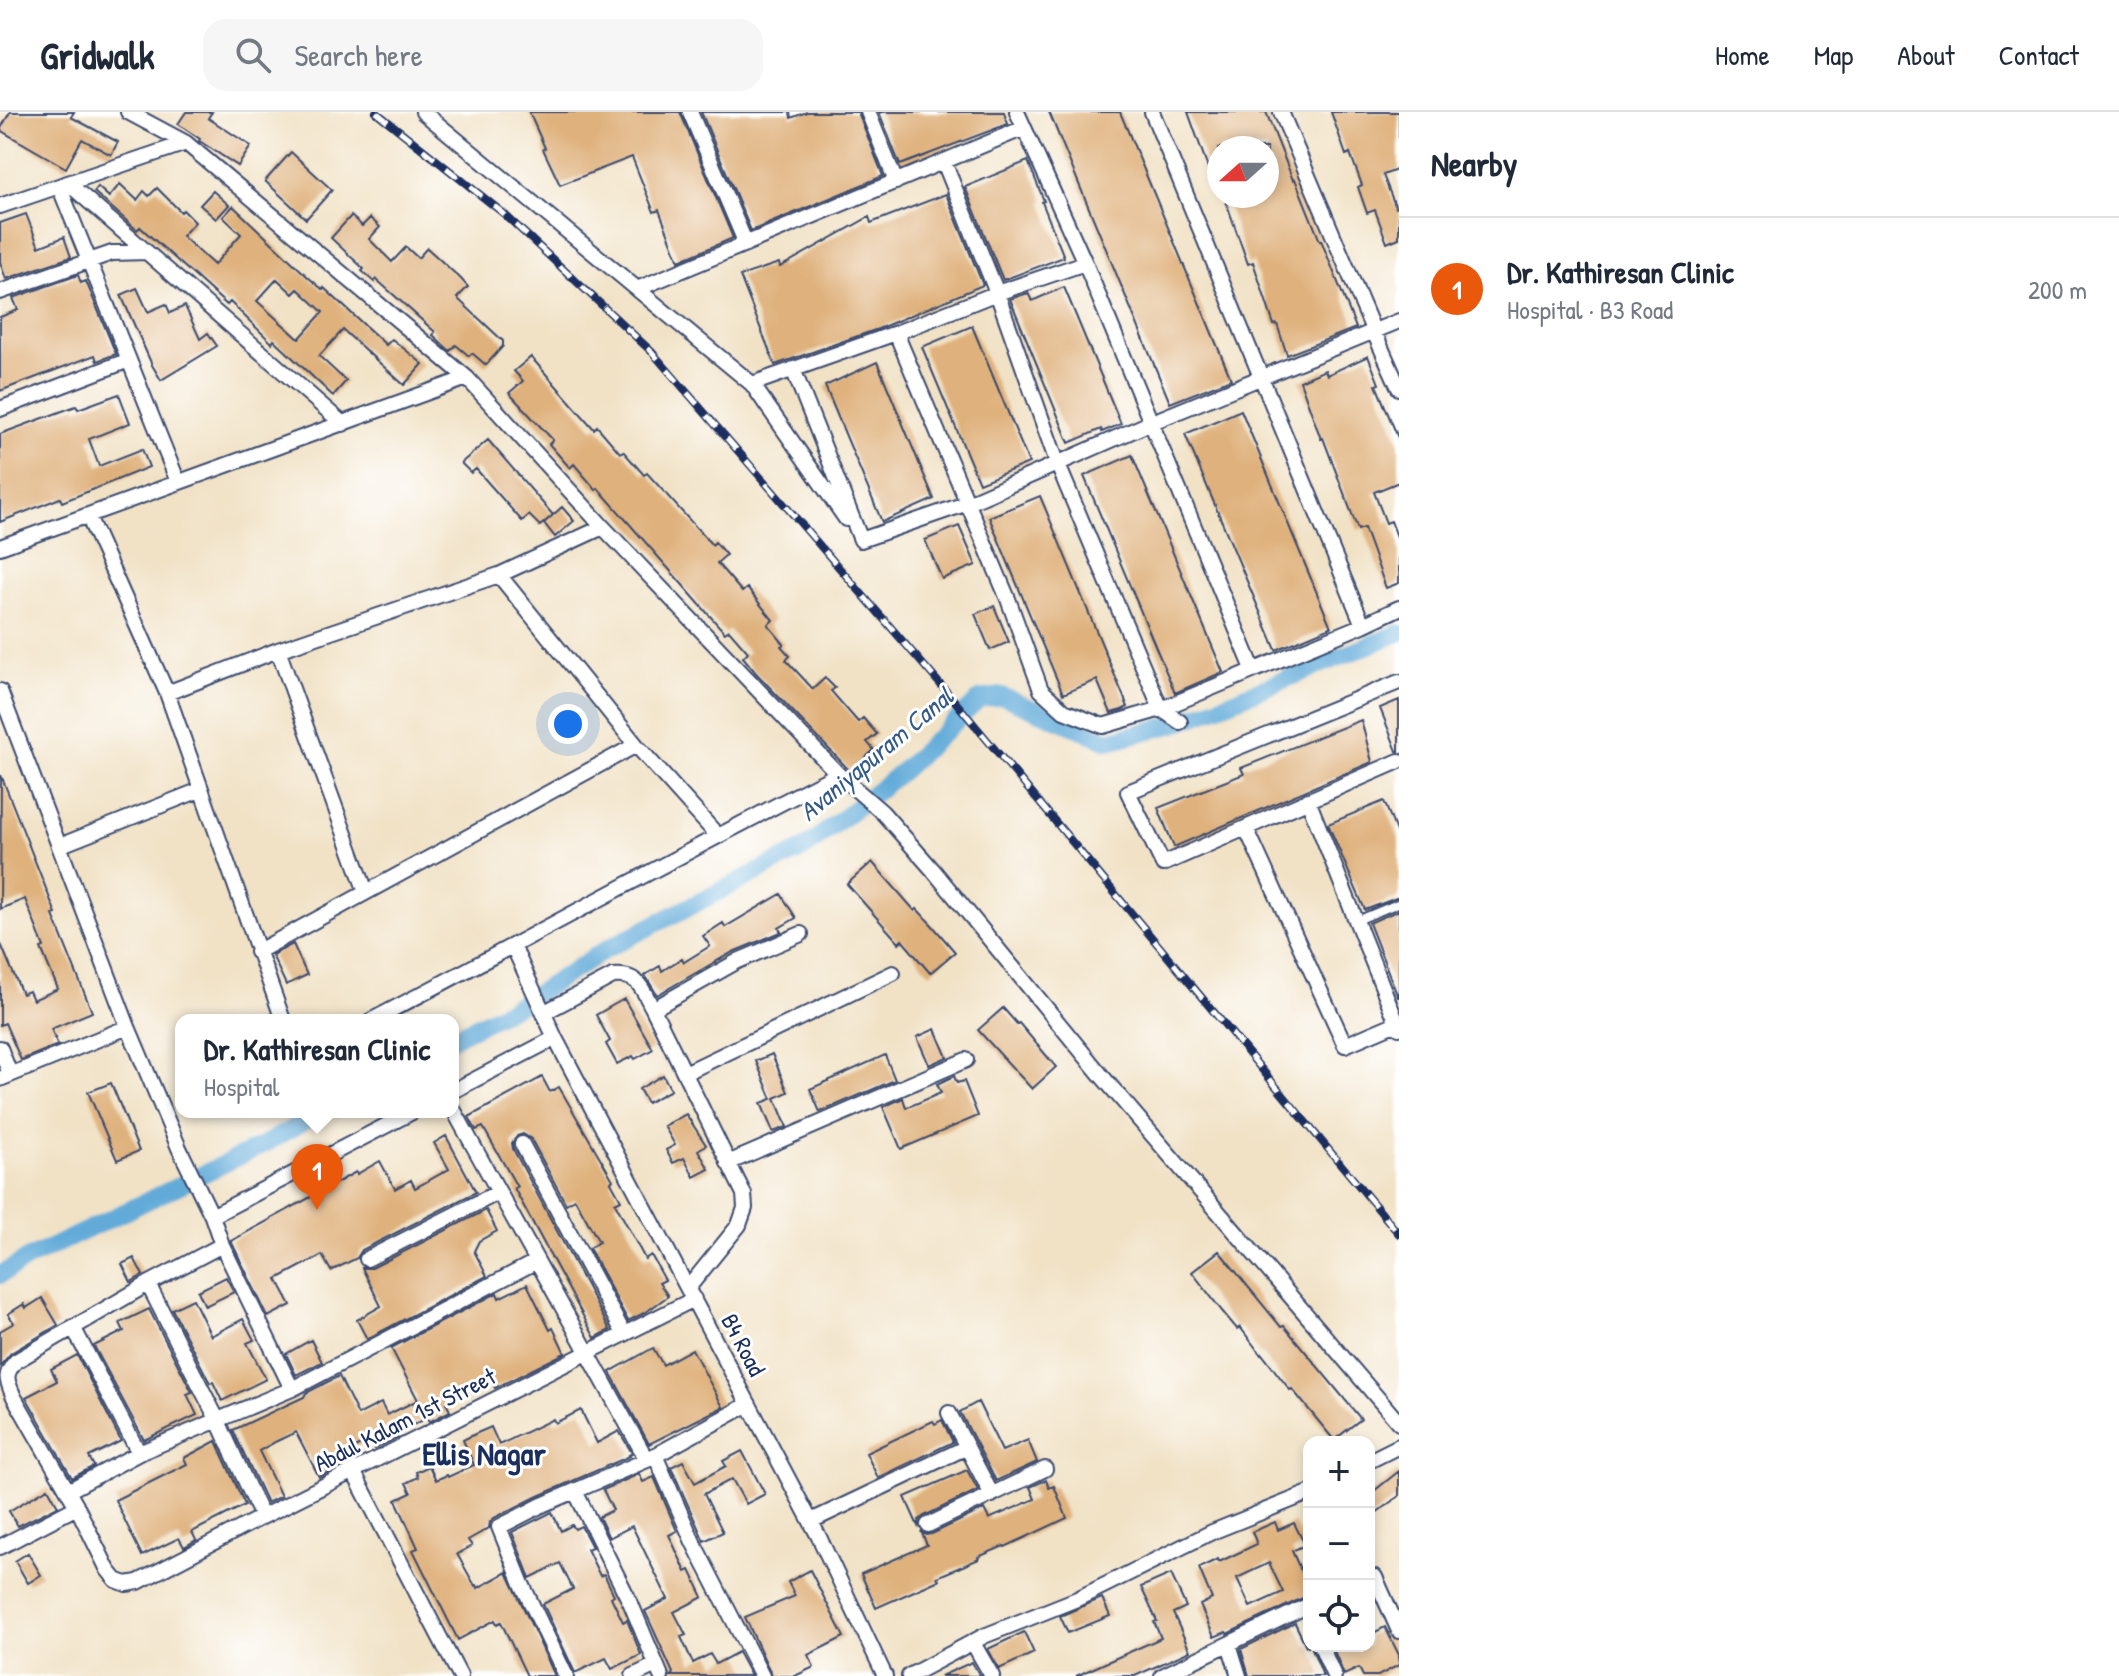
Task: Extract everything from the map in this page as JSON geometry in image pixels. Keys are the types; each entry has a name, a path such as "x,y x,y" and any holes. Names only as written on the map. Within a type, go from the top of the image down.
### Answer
{"street":[{"path":"128,112 186,143 467,378 603,527 838,774 882,812 1101,1075 1399,1423"},
{"path":"423,112 752,384 861,540"},
{"path":"690,112 746,244"},
{"path":"868,112 896,182"},
{"path":"1017,112 1085,263 1253,669"},
{"path":"1152,112 1363,625"},
{"path":"1281,112 1399,388"},
{"path":"637,289 1024,128"},
{"path":"0,206 186,143"},
{"path":"944,162 997,293 1058,465 1161,709 1180,722"},
{"path":"64,185 147,252 343,424"},
{"path":"64,185 89,261 178,482"},
{"path":"0,292 112,253 147,252"},
{"path":"752,384 1085,263"},
{"path":"861,540 968,503 1150,423 1399,321"},
{"path":"896,333 1008,599 1041,690 1064,711 1103,726 1161,709 1399,608"},
{"path":"0,409 129,360"},
{"path":"793,369 861,540"},
{"path":"0,547 467,378"},
{"path":"88,516 167,693 281,1014"},
{"path":"167,693 278,650 499,575 603,527"},
{"path":"499,575 636,745 717,835"},
{"path":"278,650 366,892"},
{"path":"1399,682 1128,792 1163,864 1399,761"},
{"path":"0,694 128,1027 222,1245 292,1389"},
{"path":"257,952 636,745"},
{"path":"383,1014 717,835 838,774"},
{"path":"59,846 200,790"},
{"path":"1246,828 1345,1045 1398,1024 1308,800"},
{"path":"653,1009 738,961 801,934"},
{"name":"B4 Road","path":"513,946 555,1038 811,1521 885,1676"},
{"path":"685,1073 893,973"},
{"path":"543,1010 613,976 626,974 641,987 653,1009 744,1194 745,1208 739,1225 691,1293"},
{"path":"0,1048 5,1076 128,1027"},
{"path":"459,1088 555,1038"},
{"path":"728,1163 966,1060"},
{"path":"212,1216 400,1118"},
{"path":"458,1118 587,1352 651,1457 762,1676"},
{"path":"522,1144 624,1334"},
{"path":"367,1259 499,1192"},
{"path":"0,1547 77,1507 14,1397 6,1377 9,1369 16,1361 73,1327 222,1245"},
{"path":"68,1491 139,1453 292,1389 537,1261"},
{"path":"148,1284 218,1421 262,1517"},
{"name":"Abdul Kalam 1st Street","path":"77,1507 116,1580 126,1584 138,1582 624,1334 691,1293"},
{"path":"73,1327 139,1453"},
{"path":"566,1676 499,1527 651,1457 749,1404"},
{"path":"949,1413 992,1495"},
{"path":"1375,1458 1399,1446"},
{"path":"811,1521 967,1447"},
{"path":"928,1525 1045,1469"},
{"path":"353,1471 460,1676"},
{"path":"585,1513 594,1483"},
{"path":"575,1491 631,1604 659,1671 633,1676"},
{"path":"909,1676 984,1636 1077,1599 1212,1532 1303,1495"},
{"path":"1375,1577 1399,1631"},
{"path":"1162,1676 1303,1613"},
{"path":"973,1643 992,1676"},
{"path":"1229,1644 1239,1676"},
{"path":"1324,1652 1334,1676"}],"lane":[{"path":"1356,921 1399,903"}],"building":[{"path":"10,112 74,112 71,117 118,142 111,155 82,139 66,168 0,130"},
{"path":"186,112 212,112 208,118 251,146 238,166 178,124"},
{"path":"529,112 680,112 733,238 679,261 659,210 654,212 632,157 560,185"},
{"path":"701,112 790,112 791,118 807,112 858,112 883,176 751,231"},
{"path":"879,112 1004,112 1008,124 900,165"},
{"path":"1049,112 1120,112 1231,379 1170,403"},
{"path":"1188,112 1266,112 1276,136 1207,136 1207,165"},
{"path":"1331,112 1399,112 1399,169 1383,175 1396,208 1399,206 1399,238 1387,243 1375,210 1367,213 1358,187 1362,185 1350,153 1346,155"},
{"path":"1279,145 1356,328 1287,355 1253,262 1248,264 1228,208 1279,208"},
{"path":"291,152 332,190 306,219 265,181"},
{"path":"1028,161 1064,257 1003,280 965,187"},
{"path":"120,184 137,200 144,191 149,196 157,188 195,222 182,236 214,265 241,234 223,217 233,206 386,345 392,339 423,364 404,385 343,330 319,356 346,381 333,396 230,302 227,305 140,227 137,230 94,192 98,187 109,197","holes":["277,279 293,294 298,289 323,312 299,339 257,301"]},
{"path":"213,191 229,205 216,219 200,205"},
{"path":"946,194 983,285 878,329 775,365 740,276 779,263 780,267 869,217 871,223"},
{"path":"26,214 39,247 64,237 71,257 6,279 0,262 0,223"},
{"path":"351,216 362,226 370,218 380,227 369,239 392,262 406,247 418,258 427,248 461,279 468,287 457,298 503,341 503,346 486,365 456,345 450,351 433,335 435,332 376,279 374,282 331,238"},
{"path":"78,275 81,283 86,281 116,354 97,361 95,355 0,391 0,317 18,310 13,298"},
{"path":"1064,287 1121,424 1069,443 1010,299 1028,293 1032,301"},
{"path":"137,288 148,312 166,304 170,313 185,306 200,339 208,333 217,346 161,380 121,295"},
{"path":"972,326 1029,463 979,483 922,347"},
{"path":"1368,356 1379,384 1376,385 1399,440 1399,482 1374,492 1386,523 1391,521 1399,542 1399,583 1386,588 1364,528 1358,530 1300,381 1325,370 1327,375"},
{"path":"531,357 594,429 597,426 620,453 623,451 644,475 647,473 712,545 715,542 726,555 717,563 742,592 747,588 773,620 768,625 784,644 781,646 790,656 786,660 813,689 825,678 835,688 831,691 858,722 863,718 877,734 867,742 874,750 850,771 756,673 743,657 748,652 729,630 725,633 598,488 596,490 574,464 570,468 549,444 553,440 509,393 523,381 514,371"},
{"path":"877,362 934,499 882,522 825,386"},
{"path":"119,394 130,423 89,439 99,466 142,449 149,467 62,502 60,498 0,522 0,434"},
{"path":"1241,410 1331,627 1276,650 1185,434"},
{"path":"488,440 553,515 540,526 529,515 522,521 476,469 471,473 461,463"},
{"path":"1132,455 1223,672 1175,693 1084,476"},
{"path":"1040,496 1128,707 1122,710 1111,713 1097,680 1063,694 989,517"},
{"path":"562,507 574,521 555,537 544,523"},
{"path":"959,526 976,565 942,579 925,540"},
{"path":"994,606 1009,642 990,650 975,614"},
{"path":"1399,700 1399,751 1397,751 1380,708"},
{"path":"1361,720 1372,762 1174,847 1158,808 1244,774 1241,768"},
{"path":"1,775 92,1012 51,1029 58,1045 21,1060 5,1023 0,1025 0,942 22,994 29,991 33,1000 58,989 25,899 0,909"},
{"path":"1384,801 1399,839 1399,897 1365,910 1328,824"},
{"path":"872,862 955,952 930,973 847,884"},
{"path":"781,894 796,918 779,928 781,932 733,952 657,995 645,975 660,966 662,971 682,958 684,962 710,946 703,936 723,923 725,927"},
{"path":"1399,910 1399,997 1398,997 1369,923"},
{"path":"293,944 307,975 286,985 272,955"},
{"path":"624,999 653,1049 617,1064 606,1044 610,1041 596,1015"},
{"path":"1003,1008 1056,1067 1032,1089 978,1030"},
{"path":"935,1029 947,1057 929,1065 917,1037"},
{"path":"772,1054 788,1092 775,1098 787,1127 773,1132 761,1103 772,1099 756,1061"},
{"path":"885,1055 895,1080 820,1112 810,1089"},
{"path":"663,1075 671,1090 647,1103 639,1089"},
{"path":"954,1076 957,1083 964,1081 978,1116 901,1149 883,1107 903,1098 906,1108 941,1093 937,1084"},
{"path":"542,1077 550,1092 559,1087 613,1180 611,1182 621,1200 615,1203 645,1259 651,1255 665,1280 659,1283 668,1296 628,1321 589,1248 599,1242 575,1199 566,1204 531,1139 523,1134 517,1136 512,1143 513,1149 610,1330 595,1338 483,1127 476,1130 469,1117"},
{"path":"111,1083 139,1151 117,1160 88,1092"},
{"path":"686,1114 706,1145 698,1150 709,1169 694,1177 684,1158 673,1163 666,1150 675,1145 664,1126"},
{"path":"446,1136 476,1192 362,1250 357,1258 331,1271 322,1255 277,1279 291,1305 268,1317 231,1241 380,1161 395,1189 411,1180 415,1188 449,1169 434,1143"},
{"path":"486,1210 497,1231 479,1241 474,1251 487,1276 367,1339 357,1320 381,1306 362,1268 372,1268"},
{"path":"1219,1251 1361,1419 1339,1436 1331,1436 1240,1327 1237,1329 1192,1272"},
{"path":"134,1258 143,1275 131,1282 122,1264"},
{"path":"226,1277 234,1292 205,1306 198,1291"},
{"path":"527,1284 565,1353 495,1388 491,1381 446,1403 450,1411 396,1433 398,1437 374,1449 370,1440 339,1456 343,1465 319,1477 296,1432 277,1441 259,1451 281,1496 267,1503 233,1430 304,1397 306,1393 339,1376 358,1415 381,1403 387,1415 418,1400 391,1348 497,1293 499,1298"},
{"path":"42,1298 58,1325 11,1353 0,1366 0,1331 14,1323 8,1314"},
{"path":"193,1299 211,1336 243,1319 254,1340 247,1343 266,1379 222,1401 172,1309"},
{"path":"149,1309 192,1392 187,1394 197,1415 144,1440 94,1346 124,1331 120,1323"},
{"path":"311,1340 322,1362 296,1375 286,1354"},
{"path":"653,1348 663,1365 692,1349 723,1407 649,1444 610,1372"},
{"path":"77,1355 121,1441 89,1457 94,1466 72,1478 26,1397 57,1381 51,1369"},
{"path":"978,1402 1002,1451 1028,1440 1037,1462 996,1481 960,1412"},
{"path":"581,1410 597,1443 619,1431 632,1453 630,1456 494,1518 489,1528 468,1540 472,1546 457,1554 478,1588 507,1572 555,1676 527,1676 501,1622 497,1624 495,1620 458,1640 413,1550 418,1548 396,1500 411,1493 406,1483 418,1477 416,1472 429,1466 436,1480 474,1465 463,1440 475,1434 491,1427 499,1445 553,1419 555,1423"},
{"path":"942,1420 953,1442 878,1478 866,1453 933,1421 935,1424"},
{"path":"216,1441 245,1505 192,1532 196,1540 184,1547 179,1538 142,1556 115,1500 187,1464 184,1458"},
{"path":"742,1451 765,1494 746,1504 732,1479 704,1494 723,1532 704,1541 671,1467 683,1461 695,1483 726,1466 723,1461"},
{"path":"967,1470 978,1490 924,1516 918,1526 905,1497"},
{"path":"1399,1471 1399,1496 1375,1514 1375,1490"},
{"path":"639,1474 643,1482 654,1477 677,1531 669,1535 686,1572 690,1570 703,1597 674,1612 686,1635 681,1637 693,1663 710,1654 716,1664 738,1652 751,1676 671,1676 673,1673 645,1611 668,1599 632,1526 609,1538 599,1517 613,1510 603,1490"},
{"path":"1046,1480 1049,1488 1054,1486 1067,1518 978,1557 937,1577 939,1580 876,1608 861,1574 927,1545 921,1531 926,1535 932,1534 984,1509 989,1519 1035,1499 1030,1487"},
{"path":"48,1488 58,1506 18,1526 9,1511"},
{"path":"552,1512 561,1531 572,1525 575,1529 581,1526 592,1547 587,1549 600,1576 604,1574 614,1595 611,1597 623,1622 627,1620 641,1655 612,1669 606,1658 575,1673 543,1604 573,1589 560,1563 530,1578 512,1532"},
{"path":"1275,1522 1278,1530 1294,1523 1303,1541 1303,1546 1292,1551 1303,1576 1303,1598 1227,1634 1214,1637 1200,1605 1212,1599 1199,1568 1257,1544 1252,1532","holes":["1269,1563 1283,1592 1250,1607 1237,1578"]},
{"path":"28,1553 41,1575 28,1583 15,1561"},
{"path":"810,1570 844,1637 808,1655 814,1667 795,1676 772,1676 745,1617 795,1596 788,1582"},
{"path":"1171,1574 1186,1607 1173,1613 1190,1651 1135,1676 1076,1676 1161,1638 1154,1622 1157,1621 1141,1587"},
{"path":"1102,1598 1110,1616 1068,1633 1060,1616"},
{"path":"1295,1623 1303,1640 1303,1652 1313,1652 1323,1676 1249,1676 1241,1649"},
{"path":"1385,1627 1399,1655 1399,1665 1378,1676 1363,1676 1359,1668 1344,1675 1334,1652 1375,1652 1375,1632"},
{"path":"1024,1632 1034,1653 999,1669 988,1649"},
{"path":"972,1662 980,1676 941,1676"}],"waterway":[{"name":"Avaniyapuram Canal","path":"459,1035 527,1000 608,948 805,848 901,772 980,699 1002,696 1108,741 1175,724 1399,633"},
{"name":"Avaniyapuram Canal","path":"0,1275 265,1144 310,1118"}],"railway":[{"path":"376,112 503,213 652,352 953,699 1399,1234"}],"place":[{"name":"Dr. Kathiresan Clinic","path":"317,1210"}],"district":[{"name":"Ellis Nagar","path":"484,1454"}]}
